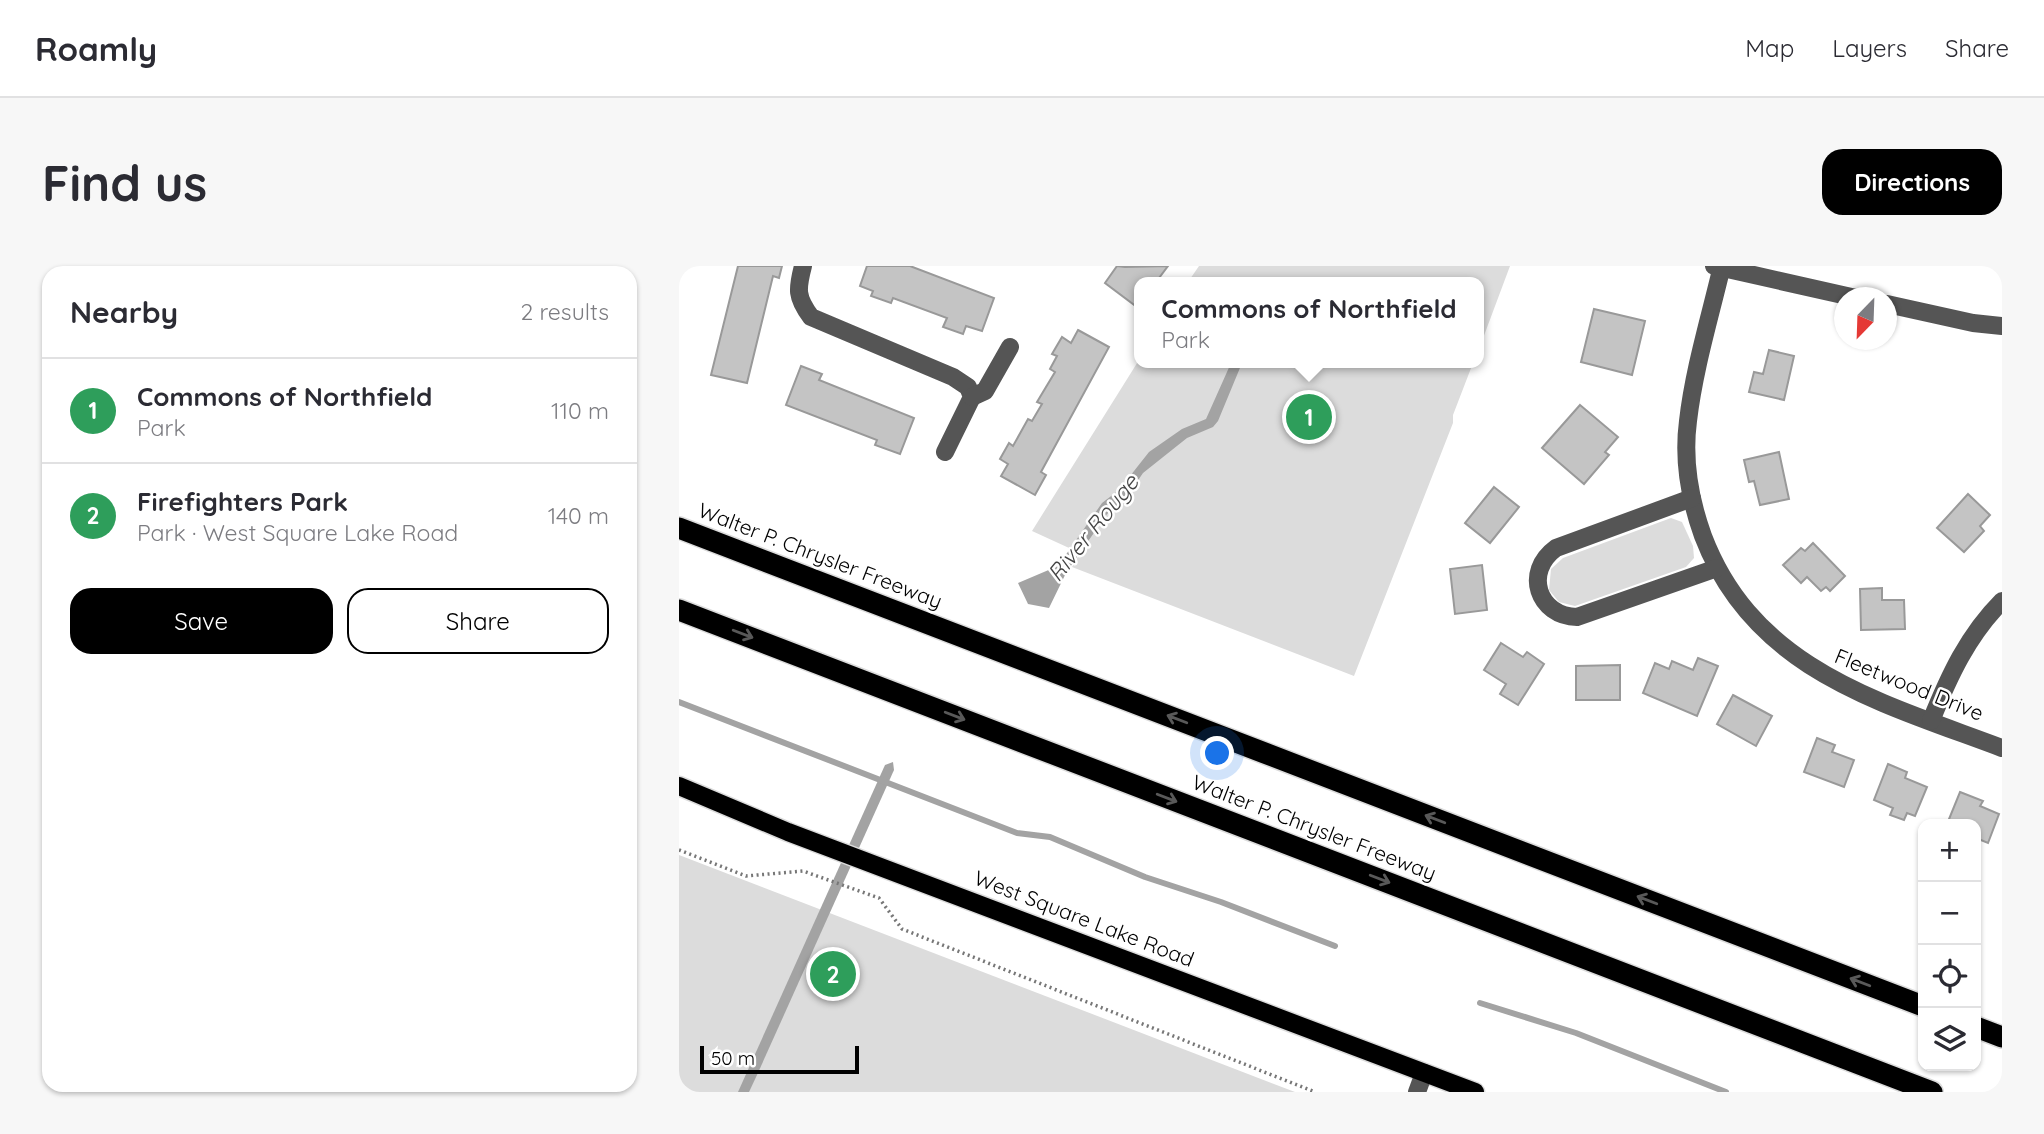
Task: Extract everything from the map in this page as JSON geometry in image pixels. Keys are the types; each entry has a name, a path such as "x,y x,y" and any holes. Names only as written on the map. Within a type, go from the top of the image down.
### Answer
{"highway":[{"name":"Walter P. Chrysler Freeway","path":"679,527 1918,1004"},
{"name":"Walter P. Chrysler Freeway","path":"679,610 1932,1092"},
{"path":"1981,1029 2002,1037"}],"main road":[{"name":"West Square Lake Road","path":"679,786 788,832 1467,1091"}],"street":[{"path":"803,266 798,285 800,302 811,317 953,377 968,387 972,397"},
{"path":"1719,267 1834,293"},
{"name":"Fleetwood Drive","path":"1719,267 1688,423 1687,463 1699,524 1717,568 1757,624 1801,662 1852,690 2002,748"},
{"path":"1897,306 2002,326"},
{"path":"945,452 972,397 985,391 1010,346"},
{"path":"1692,498 1556,548 1541,566 1537,581 1540,596 1559,615 1577,617 1717,568"},
{"path":"1931,721 1960,655 1975,631 2002,601"},
{"path":"1417,1092 1424,1073"}],"path":[{"path":"679,850 746,876 803,871 879,898 902,929 1315,1092"}],"shaded area":[{"path":"1199,266 1510,266 1484,336 1484,277 1191,277"},
{"path":"1134,368 1471,368 1453,415 1453,423 1354,676 1072,567 1080,553 1032,531"},
{"path":"1671,518 1682,522 1693,546 1694,558 1686,567 1575,606 1559,602 1549,590 1551,569 1563,558"},
{"path":"679,855 1295,1092 679,1092"}],"water":[{"name":"River Rouge","path":"1229,368 1240,368 1213,427 1187,438 1143,473 1126,498 1107,514 1066,573 1049,608 1028,604 1018,583 1058,566 1102,503 1119,490 1149,452 1182,429 1206,419"},
{"path":"893,762 894,770 757,1075 749,1092 738,1092 885,765"}],"building":[{"path":"738,266 782,266 779,278 773,276 747,383 711,375"},
{"path":"867,266 910,266 994,298 982,331 966,326 963,334 943,327 947,318 893,298 891,303 871,296 873,291 860,286"},
{"path":"1117,266 1168,266 1160,277 1134,277 1134,305 1105,283"},
{"path":"1594,309 1645,321 1632,375 1581,362"},
{"path":"1078,330 1109,347 1041,472 1046,475 1035,495 1001,476 1008,464 1000,459 1009,443 1013,446 1028,419 1032,421 1042,404 1037,402 1055,372 1050,369 1057,356 1052,354 1062,337 1071,343"},
{"path":"1769,350 1794,356 1784,400 1749,392 1754,372 1763,374"},
{"path":"801,366 822,374 819,380 914,418 900,454 875,445 877,440 786,405"},
{"path":"1580,405 1618,437 1605,452 1609,455 1584,484 1542,448"},
{"path":"1779,452 1789,499 1760,505 1754,481 1749,482 1744,460"},
{"path":"1494,487 1519,507 1490,543 1465,523"},
{"path":"1968,494 1990,515 1980,526 1984,531 1964,552 1937,528"},
{"path":"1813,543 1845,576 1830,591 1826,587 1821,591 1807,577 1801,583 1783,565 1801,548 1805,551"},
{"path":"1482,565 1487,610 1455,614 1450,569"},
{"path":"1882,588 1882,600 1904,600 1905,629 1861,630 1860,589"},
{"path":"1501,643 1523,657 1527,652 1544,664 1518,705 1500,694 1506,684 1484,670"},
{"path":"1698,658 1718,666 1697,716 1643,693 1655,663 1669,669 1672,661 1693,670"},
{"path":"1620,665 1620,700 1576,700 1576,666"},
{"path":"1733,695 1772,716 1756,746 1717,724"},
{"path":"1817,738 1835,745 1832,752 1854,760 1844,787 1804,772"},
{"path":"1888,764 1907,772 1905,778 1927,787 1915,816 1907,813 1904,820 1890,815 1893,808 1874,800"},
{"path":"1960,792 1983,801 1980,806 1999,814 1988,843 1981,840 1981,819 1949,819"}],"waterway":[{"path":"679,702 1017,833 1050,837 1145,877 1221,902 1335,946"},
{"path":"1480,1003 1576,1033 1726,1092"}],"place":[{"name":"Commons of Northfield","path":"1309,417"},
{"name":"Firefighters Park","path":"833,974"}]}
